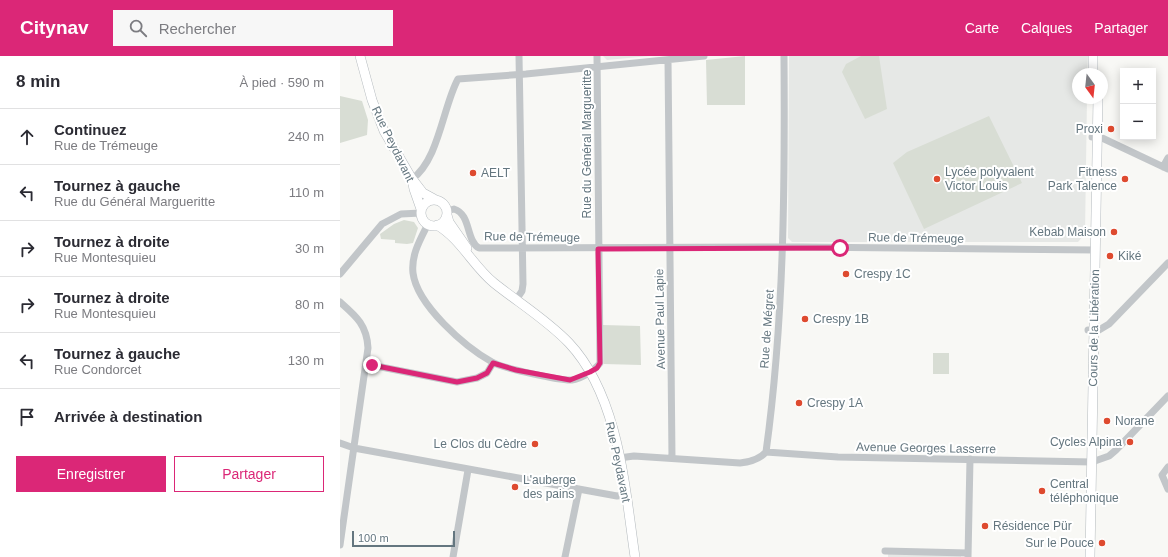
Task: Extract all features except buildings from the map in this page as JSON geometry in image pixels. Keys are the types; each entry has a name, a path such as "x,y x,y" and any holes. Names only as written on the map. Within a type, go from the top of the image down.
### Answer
{"street":[{"name":"Rue Peydavant","path":"360,56 372,100 384,131 412,179 421,211"},
{"path":"516,300 522,292 523,284 519,56"},
{"name":"Rue du Général Margueritte","path":"590,372 597,368 600,363 597,56"},
{"path":"434,199 426,203 421,211 422,218 432,225 442,223 447,213 444,204 423,193 412,179 420,172 432,151 458,79 520,75 704,56"},
{"name":"Rue de Mégret","path":"766,452 779,336 783,248 784,56"},
{"path":"1093,56 1093,68"},
{"path":"1098,56 1098,68"},
{"name":"Avenue Paul Lapie","path":"668,60 672,458"},
{"name":"Cours de la Libération","path":"1090,557 1089,462 1094,137 1092,104"},
{"name":"Cours de la Libération","path":"1094,137 1097,104"},
{"path":"1094,137 1166,168 1168,158"},
{"name":"Rue de Trémeuge","path":"447,213 454,209 459,212 467,224 477,248 1093,250"},
{"path":"340,274 382,224 401,214 421,211"},
{"name":"Rue Peydavant","path":"447,213 449,222 464,243 469,254"},
{"name":"Rue Peydavant","path":"432,225 469,254 487,276 555,330 570,344 590,372 596,382 611,424 626,496 635,557"},
{"path":"432,225 413,260 413,272 417,286 427,305 440,320 493,363 516,370 570,380 590,372"},
{"path":"1091,330 1099,330 1109,324 1168,263"},
{"path":"340,302 359,318 365,329 368,340 366,364 340,545"},
{"path":"366,364 457,382 477,378 487,373 493,363"},
{"path":"1089,462 1109,456 1168,396"},
{"path":"340,443 354,448 468,470 617,496 626,496"},
{"path":"619,458 634,456 746,463 758,459 766,452"},
{"name":"Avenue Georges Lasserre","path":"766,452 838,457 1089,462"},
{"path":"885,552 968,555 970,459"},
{"name":"Cours de la Libération","path":"1084,557 1089,462"},
{"path":"1168,467 1162,475 1168,489"},
{"path":"453,557 468,470"},
{"path":"565,557 579,489"}],"shaded area":[{"path":"603,56 649,56 607,60"},
{"path":"745,56 745,105 707,105 706,60"},
{"name":"Lycée polyvalent Victor Louis","path":"789,56 1088,56 1087,68 1072,68 1072,104 1087,104 1085,234 1078,242 792,242 788,238"},
{"path":"861,56 879,56 887,109 865,119 842,72 846,64"},
{"path":"340,96 362,101 368,120 367,135 340,143"},
{"path":"989,116 1022,183 924,229 893,163 907,152"},
{"path":"404,220 414,222 418,228 413,243 395,243 395,240 381,239 380,234 394,224"},
{"path":"603,325 640,326 641,365 604,364"},
{"path":"933,353 949,353 949,374 933,374"},
{"path":"888,554 961,555 961,557 888,557"}],"place":[{"name":"Proxi","path":"1111,129"},
{"name":"AELT","path":"473,173"},
{"name":"Lycée polyvalent Victor Louis","path":"937,179"},
{"name":"Fitness Park Talence","path":"1125,179"},
{"name":"Kebab Maison","path":"1114,232"},
{"name":"Kiké","path":"1110,256"},
{"name":"Crespy 1C","path":"846,274"},
{"name":"Crespy 1B","path":"805,319"},
{"name":"Crespy 1A","path":"799,403"},
{"name":"Norane","path":"1107,421"},
{"name":"Cycles Alpina","path":"1130,442"},
{"name":"Le Clos du Cèdre","path":"535,444"},
{"name":"L'auberge des pains","path":"515,487"},
{"name":"Central téléphonique","path":"1042,491"},
{"name":"Résidence Pür","path":"985,526"},
{"name":"Sur le Pouce","path":"1102,543"}],"route":[{"path":"372,365 457,382 477,378 487,373 493,363 516,370 574,380 597,368 600,363 598,249 840,248"}]}
